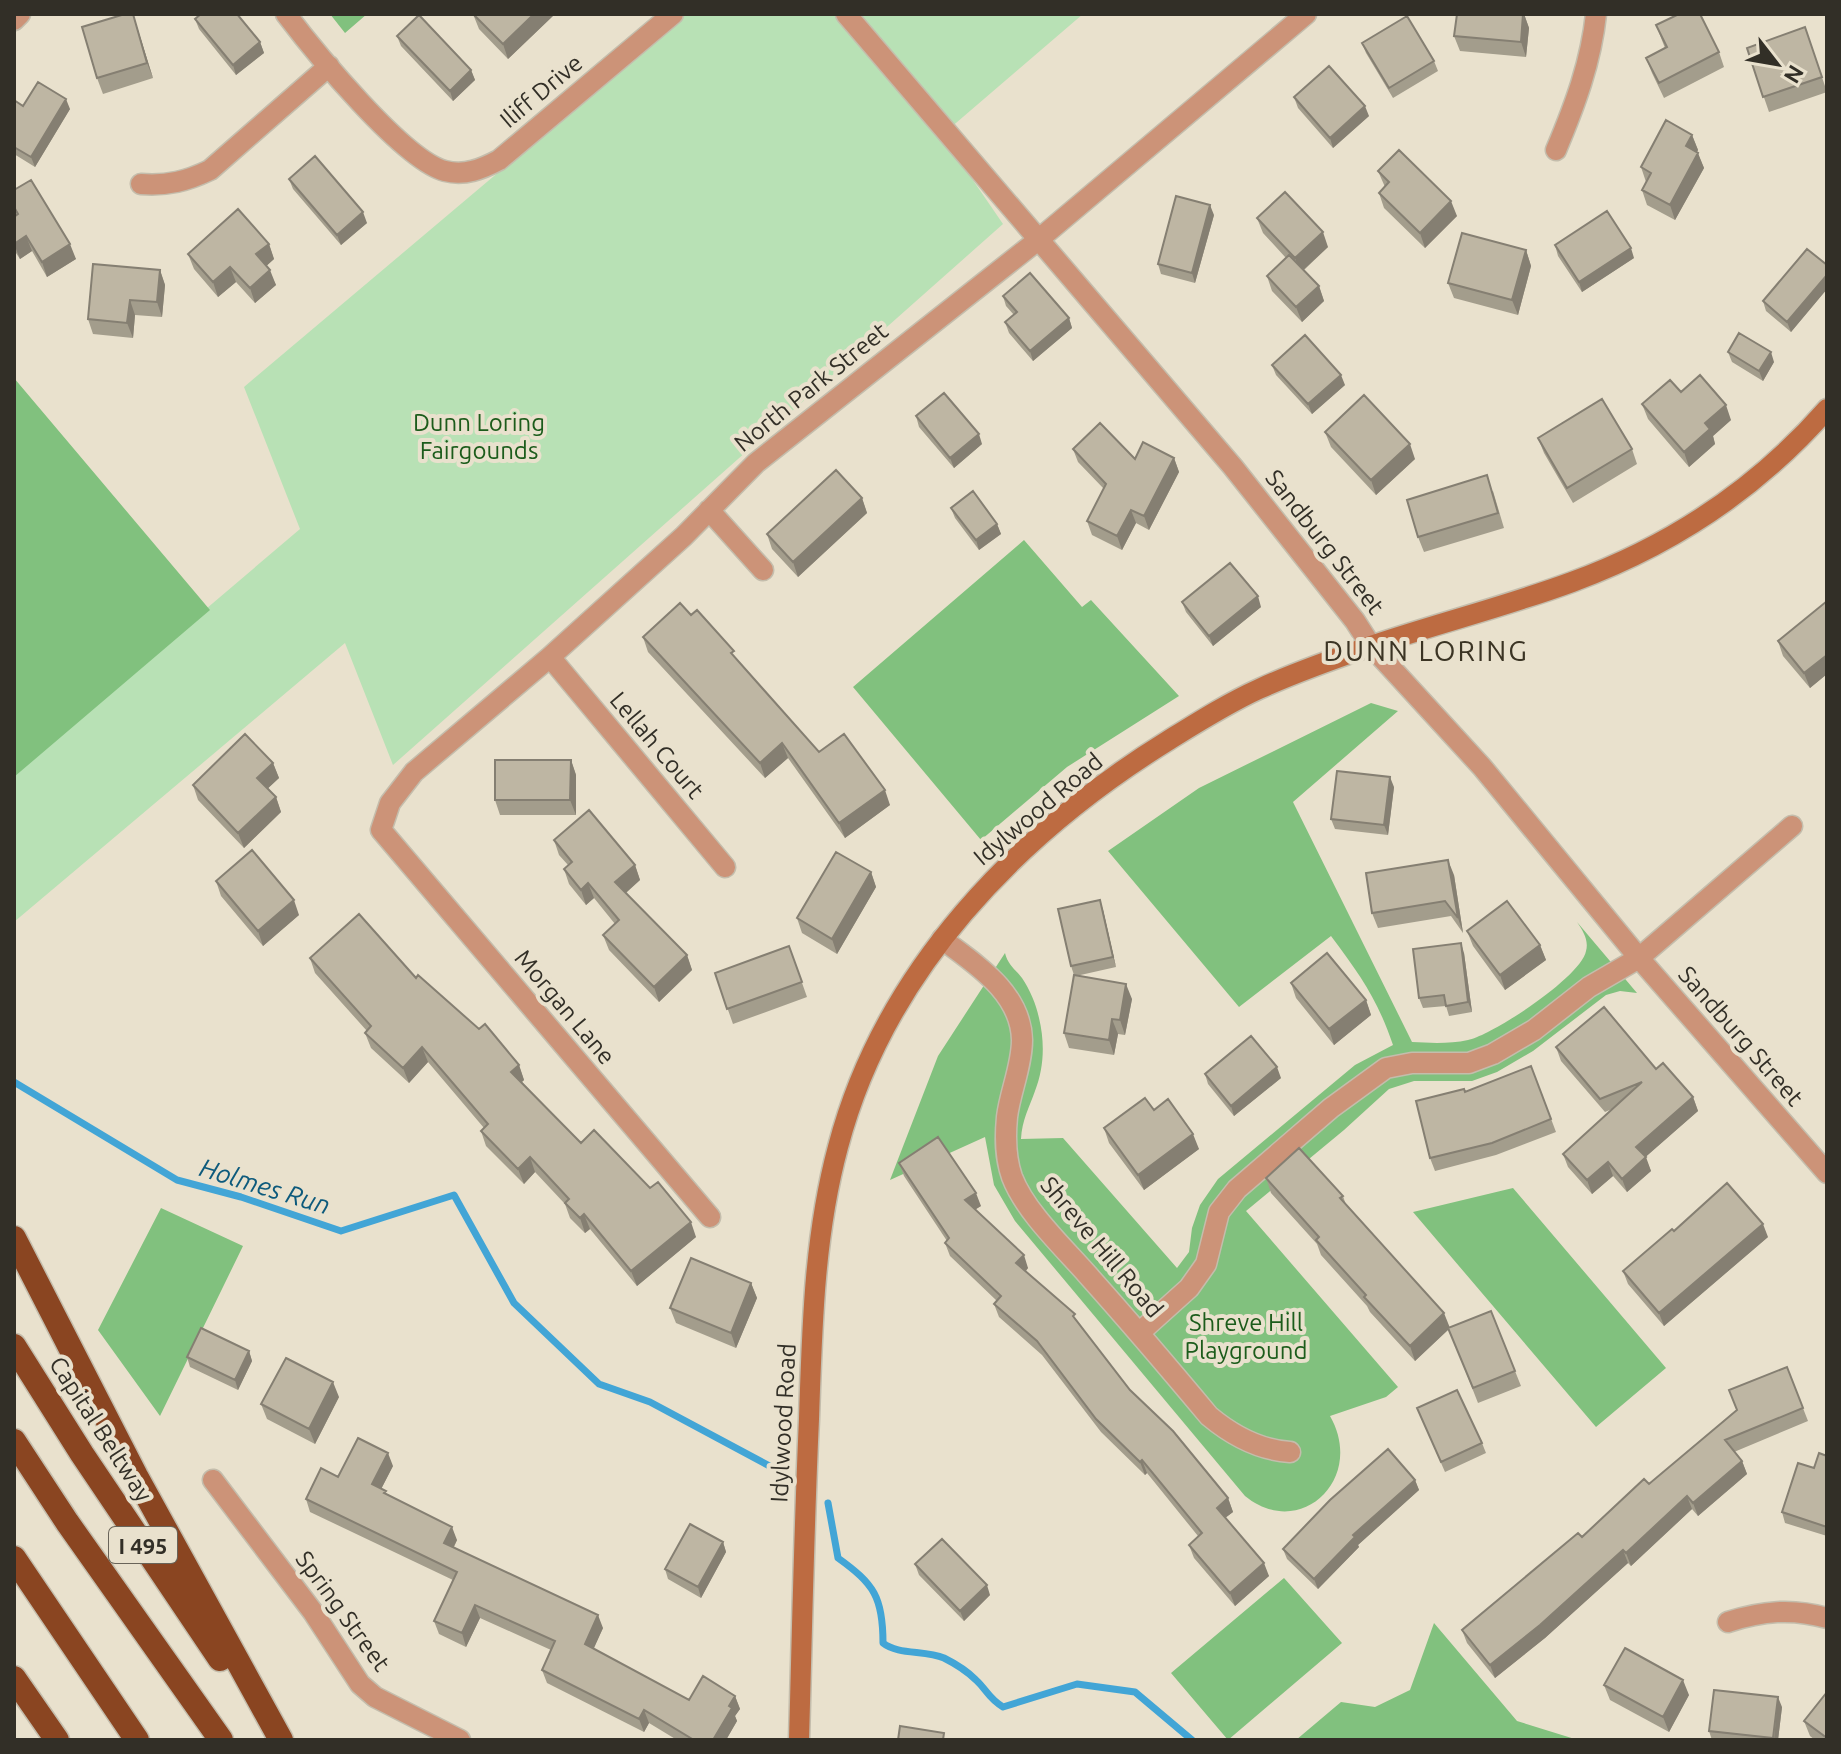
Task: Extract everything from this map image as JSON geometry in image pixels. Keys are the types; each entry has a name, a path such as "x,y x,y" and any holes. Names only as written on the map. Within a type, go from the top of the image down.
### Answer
{"highway":[{"path":"14,1238 136,1476 279,1740"},
{"name":"Capital Beltway","path":"14,1346 165,1579 279,1740"},
{"name":"I 495","path":"14,1441 67,1522 221,1740"},
{"path":"14,1558 137,1740"},
{"path":"14,1678 57,1740"}],"main road":[{"name":"Idylwood Road","path":"799,1740 811,1359 817,1259 824,1207 838,1146 857,1087 880,1035 942,939 985,888 1038,837 1146,754 1216,711 1258,689 1371,646 1573,582 1651,547 1733,497 1777,460 1827,409"}],"street":[{"path":"14,20 20,14"},
{"path":"141,184 162,186 188,181 210,170 329,66 286,14"},
{"name":"Iliff Drive","path":"329,66 391,134 428,164 446,171 465,173 483,169 499,160 673,14"},
{"name":"Sandburg Street","path":"846,14 1233,467 1355,621 1371,646 1482,767 1639,958 1827,1173"},
{"name":"North Park Street","path":"381,830 390,803 407,779 550,657 756,463 1038,240 1306,14"},
{"path":"1556,150 1576,103 1593,45 1596,14"},
{"path":"709,510 763,570"},
{"name":"Lellah Court","path":"550,657 725,867"},
{"path":"1139,1333 1189,1288 1206,1264 1219,1212 1237,1189 1331,1108 1386,1068 1412,1063 1469,1063 1493,1054 1534,1030 1599,980 1639,958 1792,826"},
{"name":"Morgan Lane","path":"381,830 710,1217"},
{"name":"Shreve Hill Road","path":"942,939 995,982 1018,1018 1022,1040 1009,1104 1005,1144 1013,1178 1038,1218 1209,1416 1222,1427 1258,1446 1290,1452"},
{"name":"Spring Street","path":"213,1480 313,1612 360,1684 375,1697 460,1740"},
{"path":"1728,1622 1783,1610 1827,1618"}],"green space":[{"path":"330,14 367,14 345,33"},
{"name":"Dunn Loring Fairgounds","path":"686,14 1083,14 942,135 1003,224 393,765 345,643 14,922 14,772 300,529 244,387"},
{"path":"14,378 210,610 14,777"},
{"path":"1024,540 1082,607 1091,600 1179,696 1067,767 981,840 853,687"},
{"name":"Shreve Hill Playground","path":"1371,703 1398,711 1293,802 1412,1042 1468,1040 1496,1028 1535,1003 1581,962 1587,943 1577,922 1637,993 1620,991 1606,995 1533,1051 1497,1072 1472,1081 1414,1081 1389,1089 1246,1211 1398,1387 1386,1397 1330,1416 1339,1439 1340,1461 1333,1481 1322,1496 1306,1507 1287,1511 1266,1508 1245,1496 1015,1221 994,1185 985,1137 890,1180 938,1056 1005,953 1032,997 1042,1037 1040,1073 1021,1139 1063,1138 1177,1268 1189,1252 1192,1228 1200,1205 1218,1179 1355,1065 1393,1045 1367,988 1331,936 1239,1007 1108,851 1199,788"},
{"path":"1513,1188 1666,1368 1596,1427 1413,1212"},
{"path":"161,1208 243,1246 160,1416 98,1330"},
{"path":"1284,1578 1342,1643 1228,1740 1171,1673"},
{"path":"1434,1623 1517,1721 1578,1740 1296,1740 1341,1702 1375,1707 1410,1690"}],"building":[{"path":"133,14 147,63 97,78 82,27"},
{"path":"201,14 237,14 260,42 233,65 195,19"},
{"path":"473,14 534,14 503,44"},
{"path":"1457,14 1523,14 1521,42 1454,36"},
{"path":"1679,14 1700,14 1719,52 1659,83 1646,58 1667,47 1656,25"},
{"path":"419,15 471,70 450,91 397,36"},
{"path":"1407,16 1434,61 1389,88 1362,43"},
{"path":"1805,27 1822,77 1763,97 1747,48"},
{"path":"1329,66 1365,106 1330,138 1294,97"},
{"path":"38,82 66,99 31,157 14,147 14,100 23,106"},
{"path":"1666,120 1692,135 1686,146 1698,153 1670,205 1642,190 1651,173 1641,167"},
{"path":"1399,150 1451,201 1420,233 1379,193 1389,182 1378,171"},
{"path":"315,156 363,212 337,235 289,179"},
{"path":"31,180 70,244 42,262 26,236 14,244 14,217 18,214 14,207 14,190"},
{"path":"1285,192 1323,232 1295,258 1257,218"},
{"path":"1176,196 1210,205 1192,273 1158,264"},
{"path":"238,209 269,244 256,254 270,270 250,288 230,267 213,282 188,254"},
{"path":"1607,211 1631,248 1579,282 1555,245"},
{"path":"1462,233 1526,250 1512,300 1448,283"},
{"path":"1807,249 1827,265 1827,275 1787,322 1763,301"},
{"path":"1289,255 1319,286 1296,307 1267,276"},
{"path":"93,264 160,270 157,302 130,300 127,323 88,319"},
{"path":"1030,273 1069,318 1030,351 1005,322 1017,312 1003,296"},
{"path":"1739,333 1771,352 1759,371 1728,352"},
{"path":"1305,335 1341,375 1308,404 1272,365"},
{"path":"1700,375 1726,405 1705,423 1710,429 1684,452 1642,404 1670,380 1681,392"},
{"path":"944,393 979,434 950,458 916,416"},
{"path":"1364,395 1410,444 1371,480 1325,432"},
{"path":"1602,399 1632,449 1567,488 1538,438"},
{"path":"1100,423 1135,459 1143,442 1174,458 1144,516 1131,510 1117,536 1087,521 1106,484 1073,449"},
{"path":"836,470 862,498 793,562 767,534"},
{"path":"1487,475 1498,513 1418,537 1407,500"},
{"path":"973,491 997,524 976,540 951,508"},
{"path":"1230,563 1258,596 1209,636 1182,602"},
{"path":"1827,601 1827,655 1804,673 1778,641"},
{"path":"680,603 691,615 697,610 819,752 844,734 885,790 839,823 782,743 760,763 643,637"},
{"path":"245,734 273,763 257,778 276,797 238,833 193,785"},
{"path":"495,760 571,760 570,800 495,800"},
{"path":"1337,771 1390,777 1384,825 1331,819"},
{"path":"589,810 635,865 615,882 687,955 654,987 603,935 619,920 588,883 581,890 564,869 572,862 554,840"},
{"path":"252,850 294,900 258,931 216,881"},
{"path":"836,852 871,872 832,939 797,918"},
{"path":"1448,860 1458,918 1445,901 1372,913 1366,873"},
{"path":"1100,900 1113,957 1071,966 1058,909"},
{"path":"1507,901 1540,945 1500,975 1467,931"},
{"path":"359,914 416,978 418,975 479,1029 485,1024 519,1065 511,1072 581,1143 594,1130 650,1188 658,1182 691,1222 631,1271 584,1214 580,1218 565,1203 569,1199 530,1157 518,1169 481,1131 488,1124 422,1047 403,1068 365,1033 371,1026 310,958"},
{"path":"1461,943 1468,1002 1446,1006 1444,995 1419,998 1413,949"},
{"path":"789,946 802,982 727,1009 715,973"},
{"path":"1327,953 1366,1000 1329,1029 1291,983"},
{"path":"1074,975 1126,984 1120,1020 1112,1019 1109,1040 1064,1033"},
{"path":"1604,1007 1656,1069 1663,1063 1693,1097 1636,1147 1646,1157 1622,1179 1608,1162 1587,1180 1563,1154 1642,1082 1600,1099 1556,1047"},
{"path":"1251,1036 1277,1067 1231,1106 1205,1074"},
{"path":"1531,1066 1551,1119 1492,1143 1430,1158 1416,1101 1464,1089 1465,1092"},
{"path":"1145,1098 1154,1110 1168,1099 1193,1134 1138,1175 1104,1128"},
{"path":"938,1137 976,1193 965,1200 1024,1255 1016,1263 1075,1314 1073,1316 1130,1390 1173,1431 1228,1498 1217,1508 1264,1563 1230,1593 1189,1545 1202,1533 1142,1460 1140,1462 1096,1419 1037,1341 994,1304 1001,1296 945,1243 949,1238 899,1163"},
{"path":"1299,1148 1444,1313 1410,1346 1364,1297 1366,1295 1316,1240 1319,1237 1266,1178"},
{"path":"1727,1183 1763,1224 1659,1313 1623,1271 1672,1229 1674,1231"},
{"path":"691,1258 751,1283 731,1333 670,1308"},
{"path":"1491,1311 1515,1371 1473,1388 1448,1328"},
{"path":"201,1328 249,1351 235,1380 187,1357"},
{"path":"286,1358 333,1382 309,1429 261,1404"},
{"path":"1787,1367 1803,1408 1725,1440 1742,1461 1693,1503 1687,1496 1626,1553 1623,1550 1540,1625 1490,1665 1462,1630 1578,1533 1582,1537 1644,1479 1649,1484 1737,1410 1729,1390"},
{"path":"1457,1390 1482,1443 1441,1462 1417,1408"},
{"path":"358,1438 388,1453 372,1484 452,1527 444,1543 598,1615 585,1644 689,1700 703,1676 735,1696 729,1706 732,1708 713,1740 694,1740 644,1710 639,1719 542,1670 555,1641 475,1605 462,1633 434,1621 457,1572 306,1499 321,1468 338,1477"},
{"path":"1388,1449 1415,1480 1353,1535 1355,1537 1314,1579 1283,1549 1330,1500"},
{"path":"1819,1453 1827,1456 1827,1527 1782,1512 1798,1463 1814,1468"},
{"path":"690,1524 723,1542 698,1587 665,1569"},
{"path":"942,1539 987,1585 960,1611 915,1564"},
{"path":"1625,1648 1683,1680 1663,1717 1604,1685"},
{"path":"1714,1690 1778,1697 1773,1738 1709,1731"},
{"path":"1827,1692 1827,1738 1804,1721"},
{"path":"900,1726 944,1733 943,1740 898,1740"}],"waterway":[{"name":"Holmes Run","path":"14,1082 177,1180 241,1197 341,1231 454,1195 514,1303 599,1384 650,1402 792,1478"},
{"name":"Holmes Run","path":"828,1503 838,1558 860,1576 874,1593 881,1614 883,1643 889,1647 948,1660 973,1677 1003,1707 1077,1684 1135,1692 1192,1740"}],"district":[{"name":"DUNN LORING","path":"1426,650"}]}
